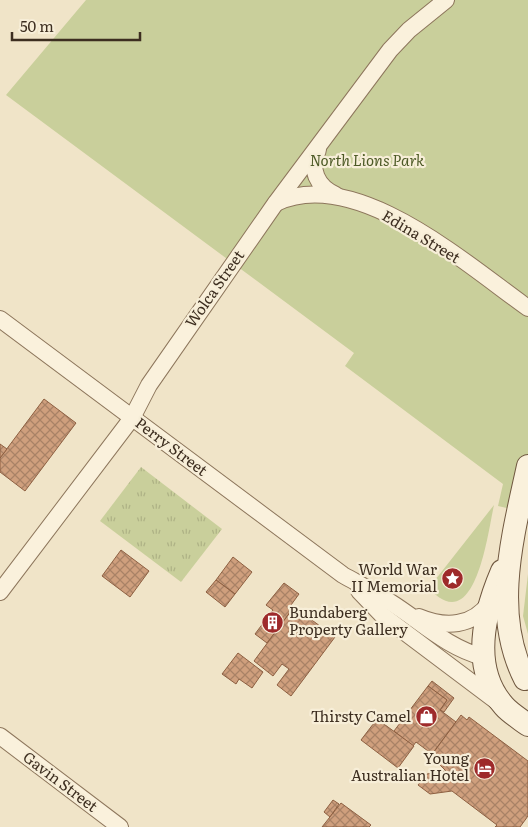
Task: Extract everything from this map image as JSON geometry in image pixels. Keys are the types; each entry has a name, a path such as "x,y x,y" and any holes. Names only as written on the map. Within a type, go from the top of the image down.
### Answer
{"main road":[{"path":"504,707 488,681 483,657 483,640 492,600 509,557 528,466"},
{"path":"509,557 508,624 512,651 526,682"},
{"name":"Perry Street","path":"483,657 504,664 526,682"},
{"name":"Perry Street","path":"504,707 528,725"}],"street":[{"name":"Wolca Street","path":"0,592 132,418 148,385 274,204 390,50 409,30 446,0"},
{"path":"324,138 314,162 317,179 331,193 345,199"},
{"name":"Edina Street","path":"274,204 290,196 303,194 325,194 345,199 405,224 528,308"},
{"name":"Perry Street","path":"0,319 343,575 390,602 447,644 463,652 483,657"},
{"name":"Perry Street","path":"343,575 382,615 504,707"},
{"path":"390,602 430,622 452,625 465,622 480,614 492,600"},
{"name":"Gavin Street","path":"0,736 120,827"}],"green space":[{"name":"North Lions Park","path":"86,0 528,0 528,513 498,506 503,484 345,366 354,353 6,95"},
{"path":"141,467 222,529 181,582 100,521"},
{"path":"494,505 482,562 470,590 462,599 449,602 442,599 428,589"},
{"path":"528,574 528,634 523,616"}],"building":[{"path":"44,399 76,423 25,491 0,472 0,458"},
{"path":"0,444 7,449 0,458"},
{"path":"121,550 149,571 130,597 102,576"},
{"path":"233,557 252,572 235,594 216,580"},
{"path":"216,580 235,594 225,607 206,592"},
{"name":"Bundaberg Property Gallery","path":"284,583 299,594 291,605 294,607 267,643 255,634 273,610 266,605"},
{"path":"294,607 335,637 291,696 277,685 289,669 282,664 273,676 254,661"},
{"path":"238,653 263,672 252,688 239,679 236,684 222,674"},
{"path":"432,681 454,698 444,712 440,710 447,700 428,686"},
{"name":"Thirsty Camel","path":"428,686 447,700 440,710 456,722 432,754 416,742 413,746 394,731"},
{"name":"Young Australian Hotel","path":"461,715 467,720 469,717 528,761 528,816 520,827 495,827 497,825 452,791 430,794 418,785 427,774 446,771 431,756"},
{"path":"377,719 414,746 398,768 361,740"},
{"path":"333,800 339,804 330,817 324,812"},
{"path":"341,803 371,825 369,827 322,827"}],"place":[{"name":"World War II Memorial","path":"453,579"},
{"name":"Bundaberg Property Gallery","path":"273,622"},
{"name":"Thirsty Camel","path":"427,717"},
{"name":"Young Australian Hotel","path":"485,768"}]}
